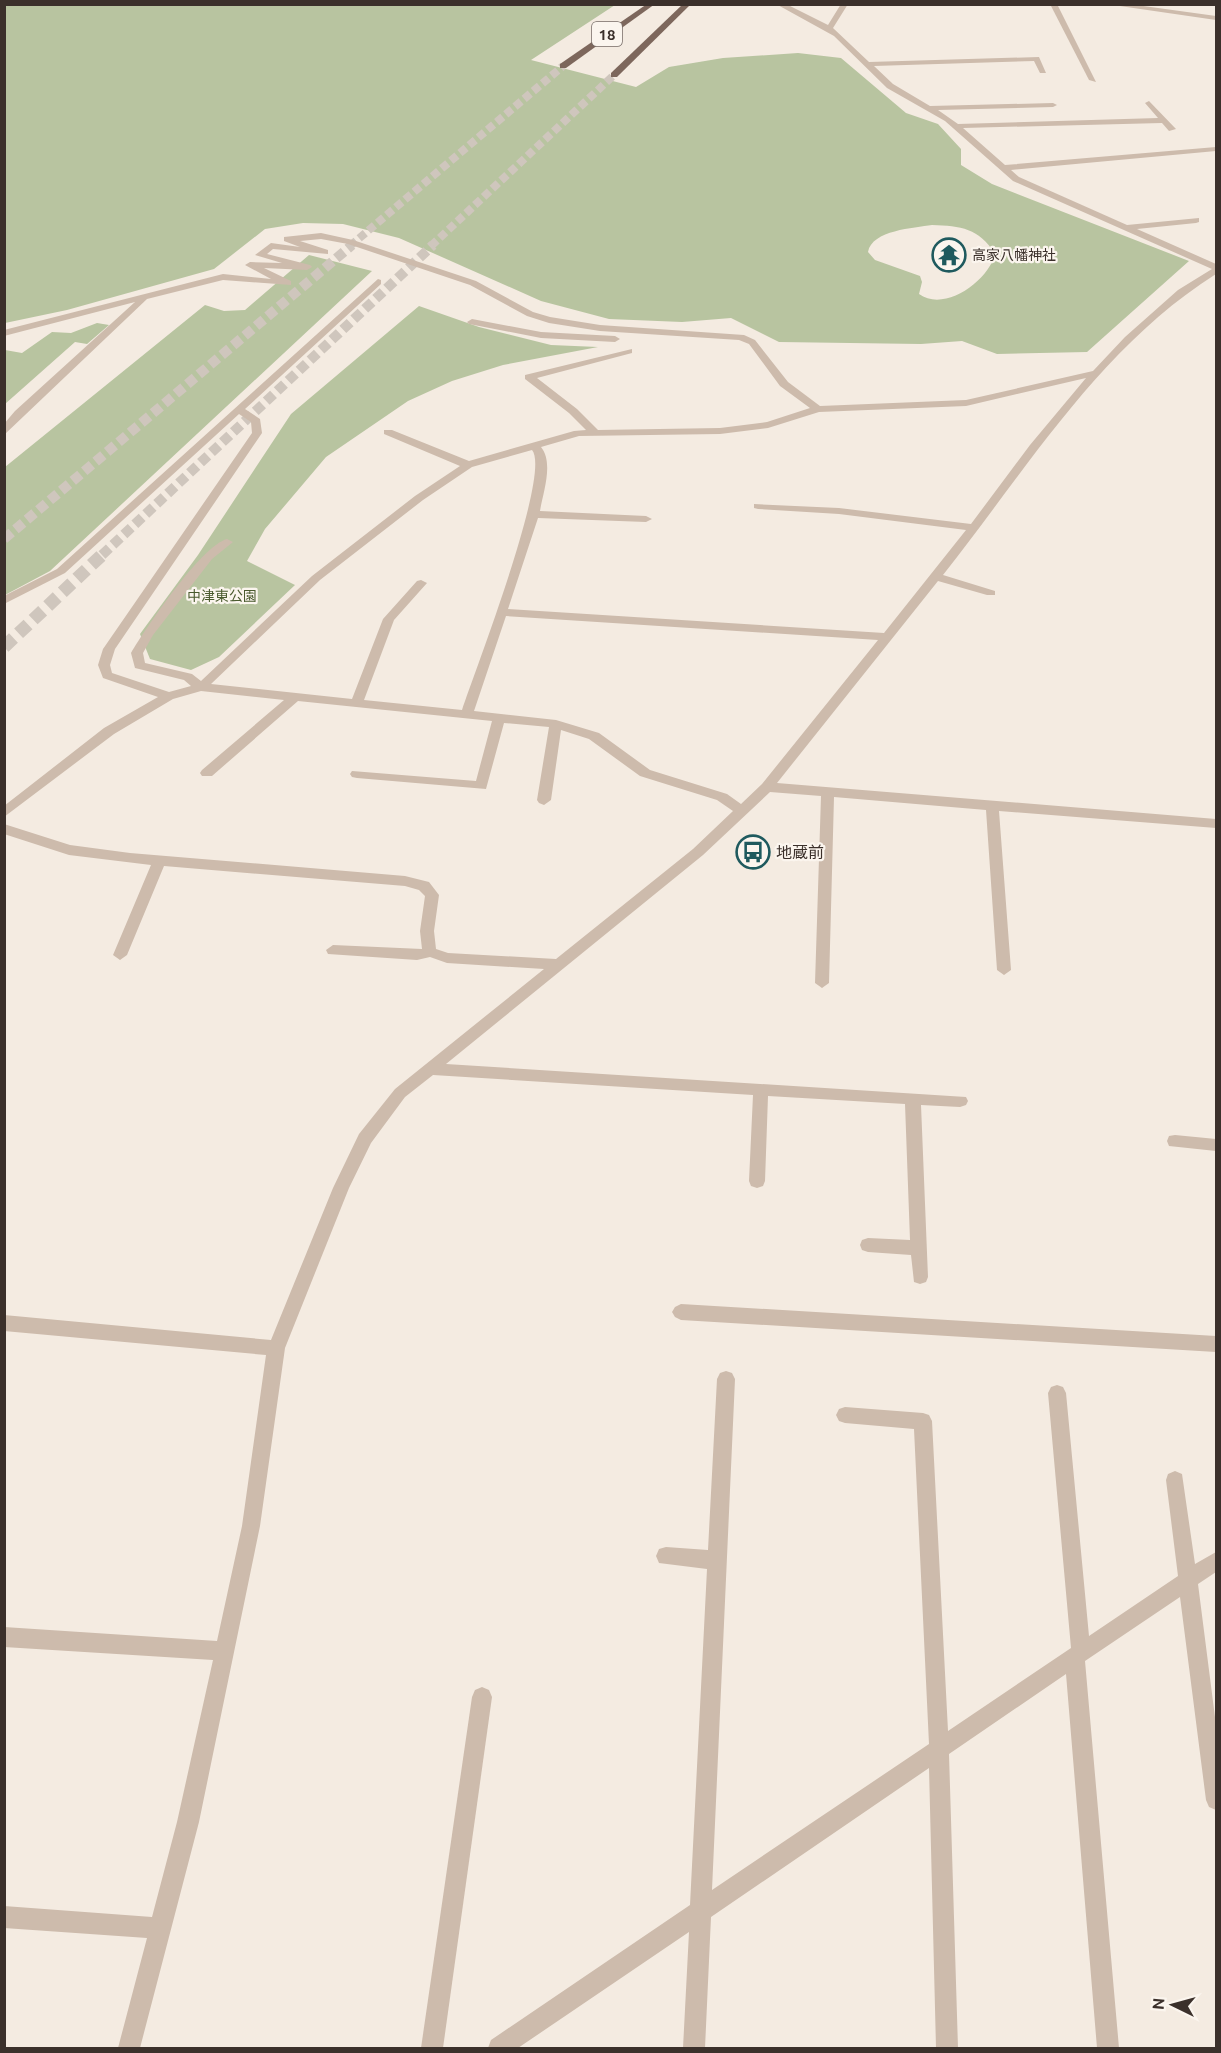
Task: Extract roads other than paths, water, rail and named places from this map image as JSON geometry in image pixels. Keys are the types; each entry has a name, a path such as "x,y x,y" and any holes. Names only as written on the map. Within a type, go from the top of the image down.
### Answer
{"main road":[{"name":"18","path":"563,66 652,4"},
{"name":"18","path":"614,75 688,4"}],"street":[{"path":"779,4 829,28 890,86 957,126 1003,168 1033,188 1216,268"},
{"path":"829,28 845,4"},
{"path":"1053,4 1093,80"},
{"path":"1109,4 1216,18"},
{"path":"866,64 1036,59 1043,71"},
{"path":"1149,103 1172,129"},
{"path":"930,108 1053,105"},
{"path":"957,126 1165,120"},
{"path":"1003,168 1216,149"},
{"path":"1125,228 1196,220"},
{"path":"4,333 223,277 288,283 250,265 307,267 260,255 271,246 325,252 287,239 321,236 350,242 473,283 530,314 549,320 600,328 741,337 752,342 775,375 818,409"},
{"path":"129,2049 188,1822 251,1526 276,1348 333,1207 365,1139 400,1093 427,1069 698,852 767,787 974,528 1034,447 1096,373 1128,339 1181,292 1216,268"},
{"path":"4,601 61,571 378,282"},
{"path":"4,432 20,413 146,298"},
{"path":"472,322 541,335 610,339 630,339 655,332"},
{"path":"4,343 19,331"},
{"path":"595,433 573,411 529,377 629,351"},
{"path":"201,687 316,578 419,498 468,465 562,436 595,433 720,431 778,423 818,409 966,403 1096,373"},
{"path":"169,696 107,675 104,665 110,649 257,433 256,421 239,409"},
{"path":"388,432 468,465"},
{"path":"467,714 534,514 542,468 541,453 534,446"},
{"path":"758,506 839,511 974,528"},
{"path":"534,514 646,519"},
{"path":"201,687 188,677 139,665 137,653 148,634 208,557 227,542"},
{"path":"935,576 991,593"},
{"path":"357,703 379,640 389,619 421,583"},
{"path":"500,612 886,637"},
{"path":"4,813 110,731 169,696 201,687 556,724 594,736 645,773 722,797 740,810"},
{"path":"207,772 295,697"},
{"path":"357,774 481,786 500,718"},
{"path":"544,800 556,724"},
{"path":"767,787 1216,824"},
{"path":"822,983 828,792"},
{"path":"992,806 1004,970"},
{"path":"4,829 69,850 159,861 405,881 424,886 432,895 424,940 430,952"},
{"path":"120,955 159,861"},
{"path":"333,950 417,955 430,952 447,958 558,964"},
{"path":"427,1069 960,1101"},
{"path":"757,1180 761,1089"},
{"path":"913,1098 920,1277"},
{"path":"1175,1141 1216,1145"},
{"path":"868,1245 919,1248"},
{"path":"681,1312 1216,1344"},
{"path":"4,1323 276,1348"},
{"path":"694,2049 698,1913 726,1379"},
{"path":"1057,1393 1108,2049"},
{"path":"844,1415 923,1421 939,1749 947,2049"},
{"path":"1175,1480 1216,1800"},
{"path":"666,1556 716,1560"},
{"path":"499,2049 1216,1561"},
{"path":"4,1637 224,1651"},
{"path":"432,2049 482,1697"},
{"path":"4,1917 160,1928"}],"tunnel":[{"path":"350,246 563,66"},
{"path":"431,246 614,75"},
{"path":"4,539 352,245"},
{"path":"102,555 433,245"},
{"path":"4,647 103,554"}],"place":[{"name":"高家八幡神社","path":"949,255"},
{"name":"地蔵前","path":"753,852"}],"park label":[{"name":"中津東公園","path":"222,596"}]}
